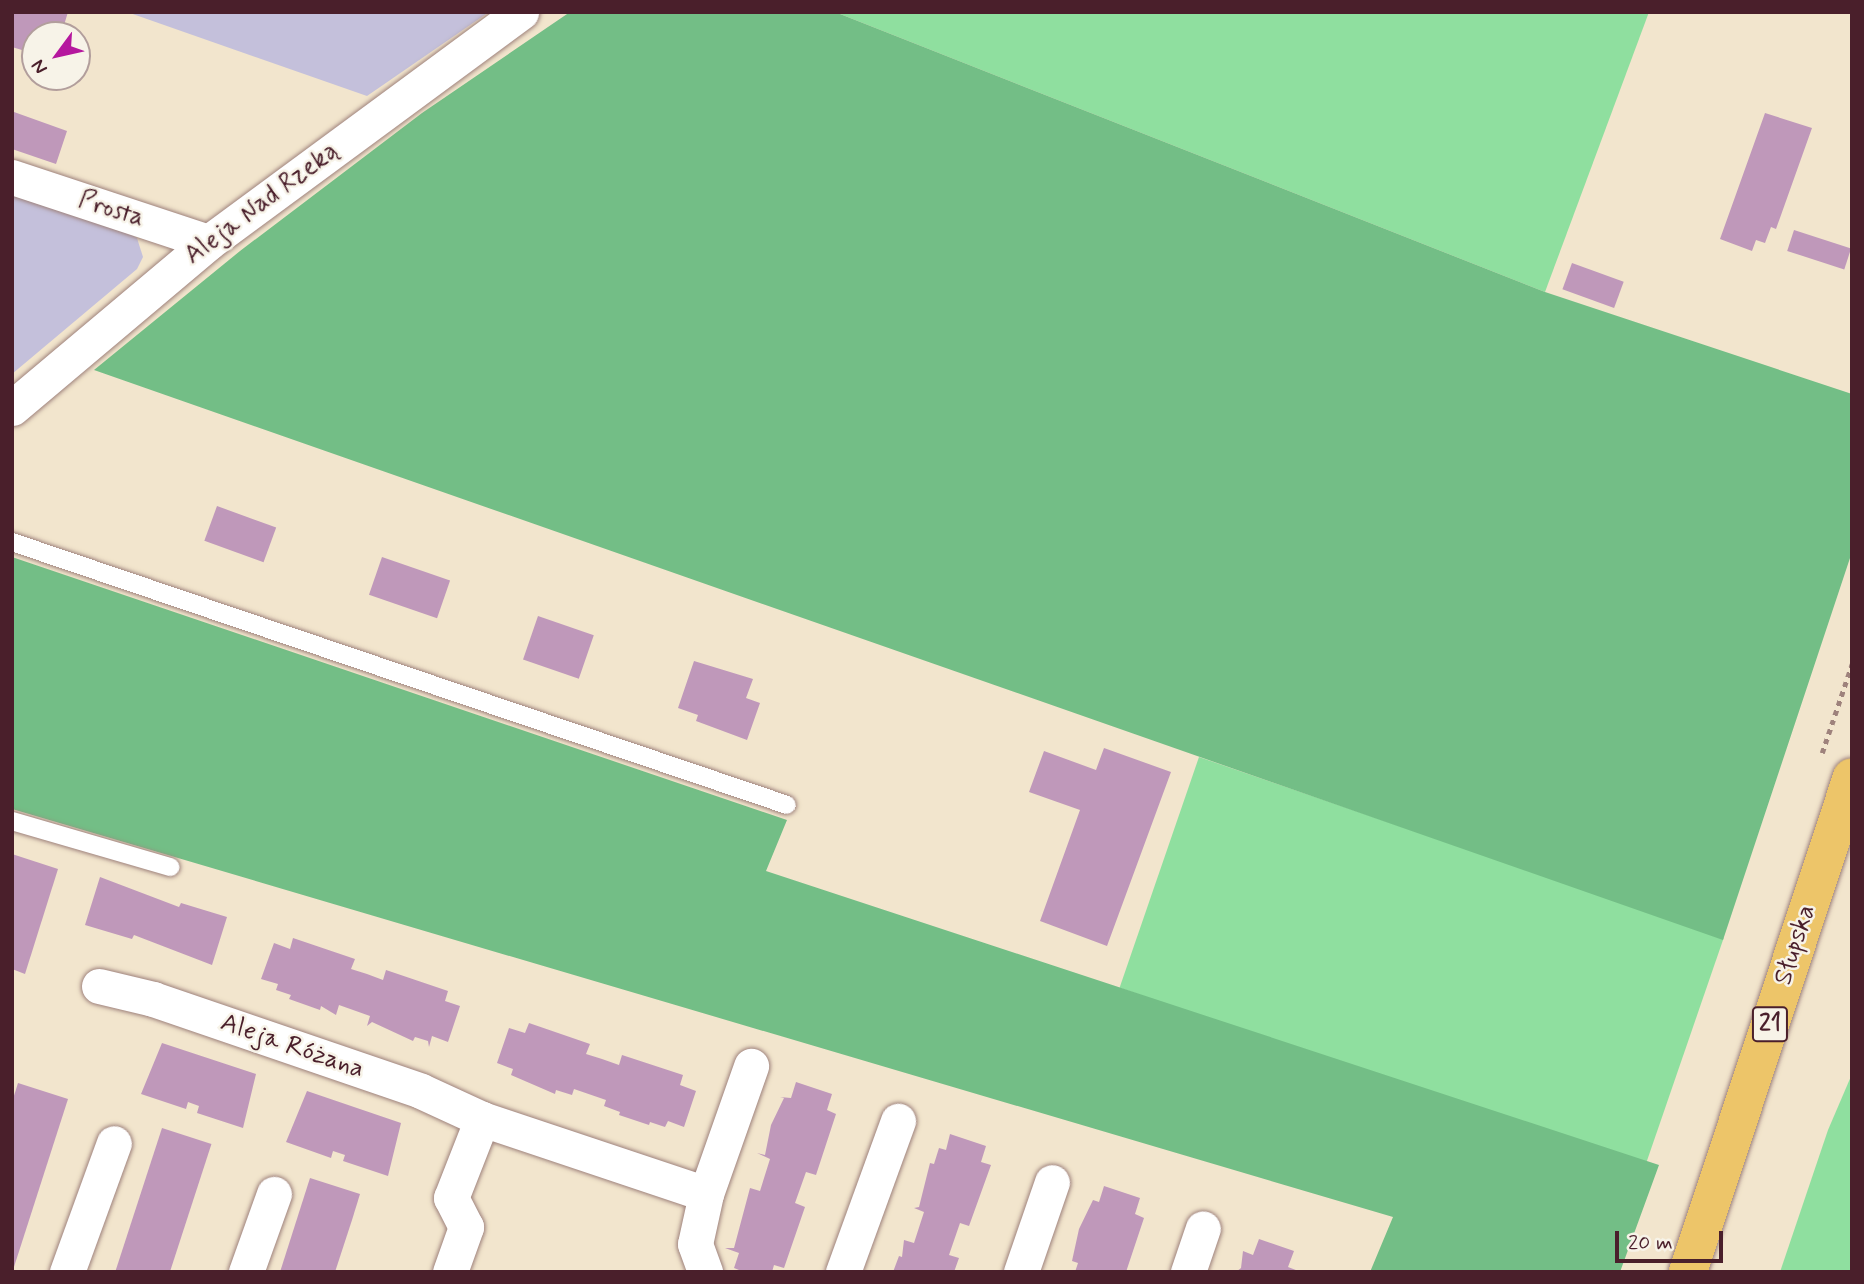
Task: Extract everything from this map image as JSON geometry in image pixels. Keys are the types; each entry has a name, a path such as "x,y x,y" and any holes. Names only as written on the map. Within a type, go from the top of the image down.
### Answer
{"main road":[{"name":"Słupska","path":"1688,1272 1852,777"}],"street":[{"name":"Aleja Nad Rzeką","path":"12,408 209,242 521,12"},
{"name":"Prosta","path":"12,177 209,242"},
{"name":"Aleja Różana","path":"99,986 153,999 421,1091 482,1119 706,1194"},
{"path":"705,1272 695,1244 706,1194 751,1066"},
{"path":"450,1272 466,1227 451,1198 482,1119"},
{"path":"843,1272 898,1121"},
{"path":"67,1272 114,1143"},
{"path":"1021,1272 1052,1182"},
{"path":"246,1272 274,1194"},
{"path":"1188,1272 1203,1228"}],"lane":[{"path":"12,542 787,805"},
{"path":"12,821 170,867"}],"shaded area":[{"path":"127,12 489,12 367,96"},
{"path":"12,193 123,230 137,238 143,257 137,269 12,374"}],"green space":[{"path":"570,12 835,12 1545,292 1852,394 1852,552 1723,940 94,370 240,251 422,113"},
{"path":"835,12 1649,12 1545,292"},
{"path":"12,557 787,820 766,871 1659,1165 1620,1272 1370,1272 1393,1217 12,809"},
{"path":"1199,757 1724,938 1644,1168 1120,988"},
{"path":"1852,1074 1852,1272 1780,1272 1828,1130"}],"building":[{"path":"12,12 68,12 65,21 21,21 21,50 12,47"},
{"path":"14,112 67,131 56,164 12,149"},
{"path":"1765,113 1812,128 1776,229 1771,227 1765,243 1756,240 1752,251 1720,239"},
{"path":"1794,230 1851,249 1844,269 1787,251"},
{"path":"1572,263 1624,282 1614,308 1562,289"},
{"path":"217,506 276,528 264,562 204,541"},
{"path":"382,557 450,580 437,618 369,595"},
{"path":"538,616 594,635 579,679 523,659"},
{"path":"694,661 753,679 746,698 760,703 747,740 696,721 698,715 678,708"},
{"path":"1104,748 1171,772 1107,946 1040,921 1080,810 1029,792 1044,751 1096,770"},
{"path":"12,854 58,869 25,974 12,969"},
{"path":"100,877 179,907 181,903 227,917 212,965 134,935 132,939 85,925"},
{"path":"293,938 355,959 351,969 383,980 386,970 448,991 445,1001 460,1006 448,1042 432,1036 429,1047 428,1041 415,1037 413,1041 372,1022 367,1026 370,1016 339,1005 336,1015 321,1006 320,1010 289,999 291,995 276,990 278,984 261,979 274,943 290,949"},
{"path":"529,1023 590,1044 586,1054 619,1065 622,1055 683,1075 680,1085 696,1091 684,1127 668,1121 665,1127 650,1122 649,1125 619,1115 620,1112 604,1106 606,1100 574,1089 572,1095 556,1090 555,1094 511,1075 513,1069 497,1063 509,1028 525,1033"},
{"path":"162,1043 256,1074 243,1128 197,1113 199,1106 188,1102 186,1109 141,1094"},
{"path":"796,1082 832,1094 827,1110 836,1114 816,1175 806,1172 795,1203 805,1207 784,1268 774,1265 772,1272 744,1272 734,1268 739,1253 725,1248 734,1248 750,1188 760,1191 770,1159 757,1153 765,1155 771,1125 784,1098 780,1097 791,1098"},
{"path":"18,1083 68,1099 13,1270 12,1102"},
{"path":"307,1091 401,1123 388,1176 343,1161 345,1155 333,1151 331,1158 286,1142"},
{"path":"162,1128 211,1144 170,1272 115,1272"},
{"path":"950,1134 986,1146 981,1162 991,1165 969,1226 960,1223 949,1255 959,1258 954,1272 893,1272 899,1256 902,1257 904,1240 914,1243 924,1212 914,1208 919,1207 930,1163 934,1164 939,1148 946,1150"},
{"path":"310,1178 360,1194 352,1220 335,1272 280,1272"},
{"path":"1104,1186 1140,1198 1135,1214 1144,1218 1126,1272 1075,1272 1078,1263 1072,1261 1079,1229 1093,1200 1099,1202"},
{"path":"1259,1239 1294,1251 1288,1267 1301,1272 1236,1272 1241,1268 1243,1251 1253,1255"}]}
